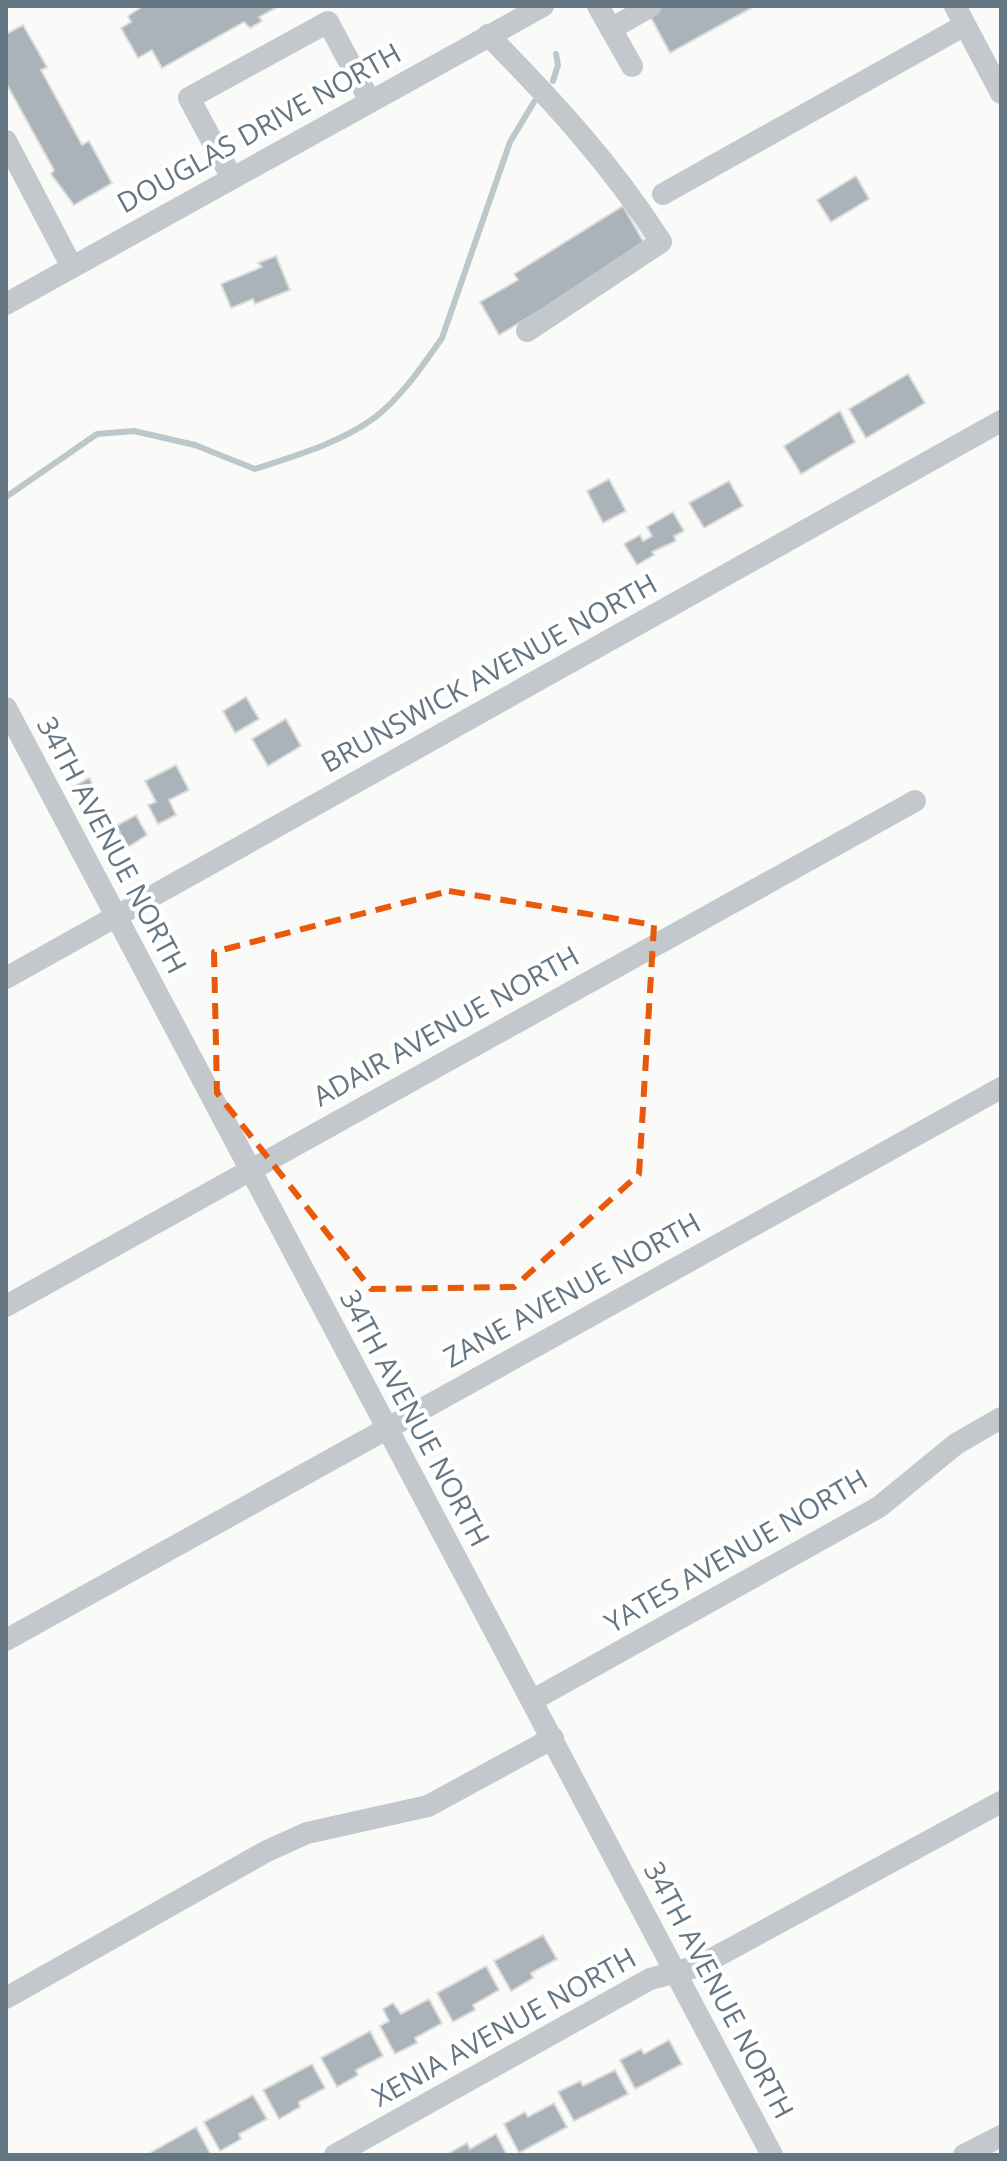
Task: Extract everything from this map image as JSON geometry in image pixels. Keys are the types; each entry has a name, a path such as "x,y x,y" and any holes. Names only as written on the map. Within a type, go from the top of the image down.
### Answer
{"street":[{"name":"DOUGLAS DRIVE NORTH","path":"6,304 543,6"},
{"path":"598,6 632,66"},
{"path":"611,29 651,6"},
{"path":"663,194 960,16 1000,90"},
{"path":"232,178 189,98 328,22 370,101"},
{"path":"488,35 565,113 626,187 661,242 527,331"},
{"path":"6,141 72,267"},
{"name":"BRUNSWICK AVENUE NORTH","path":"6,978 1001,421"},
{"name":"34TH AVENUE NORTH","path":"6,708 772,2155"},
{"name":"ADAIR AVENUE NORTH","path":"6,1306 915,801"},
{"name":"ZANE AVENUE NORTH","path":"6,1640 1001,1088"},
{"name":"YATES AVENUE NORTH","path":"533,1700 879,1507 956,1444 1001,1418"},
{"path":"6,1998 267,1851 307,1833 428,1806 553,1738"},
{"name":"XENIA AVENUE NORTH","path":"335,2155 650,1979 699,1966 1001,1802"},
{"path":"964,2155 1001,2136"}],"highlighted area":[{"path":"449,891 654,925 639,1174 514,1287 371,1289 217,1093 214,952"}],"building":[{"path":"143,6 279,6 259,17 262,21 250,28 244,22 162,68 152,50 138,58 121,28 131,22 128,16"},
{"path":"662,6 755,6 670,53 649,14"},
{"path":"23,25 47,67 41,70 82,145 89,141 112,183 74,205 51,174 54,170 6,83 6,34"},
{"path":"856,176 869,199 831,222 817,200"},
{"path":"623,206 647,248 499,335 480,302 518,280 514,274"},
{"path":"276,256 290,290 255,304 253,299 231,308 221,284 262,267 258,263"},
{"path":"908,374 925,403 866,438 849,409"},
{"path":"840,411 855,442 801,474 784,446"},
{"path":"609,479 626,511 603,523 587,491"},
{"path":"729,481 743,506 704,528 689,503"},
{"path":"673,512 684,531 674,536 676,541 652,552 654,555 637,565 624,544 640,535 643,541 652,536 647,527"},
{"path":"246,697 259,719 235,733 223,711"},
{"path":"286,719 301,746 268,766 252,739"},
{"path":"176,765 189,790 169,800 176,815 158,824 148,805 156,802 145,781"},
{"path":"89,778 99,795 83,804 73,787"},
{"path":"136,815 147,835 128,847 116,826"},
{"path":"543,1935 557,1959 531,1973 533,1978 511,1991 494,1961"},
{"path":"486,1966 499,1990 473,2005 475,2010 453,2022 437,1993"},
{"path":"429,1999 442,2023 415,2038 417,2043 395,2054 380,2026 389,2021 383,2009 393,2003 401,2014"},
{"path":"370,2031 383,2056 356,2070 358,2075 337,2087 321,2058"},
{"path":"669,2040 682,2064 635,2089 620,2060 641,2049 644,2054"},
{"path":"312,2064 325,2088 299,2102 300,2107 279,2119 263,2090"},
{"path":"615,2070 628,2094 574,2121 558,2092 580,2081 583,2086"},
{"path":"253,2095 267,2119 239,2134 241,2139 220,2151 204,2122"},
{"path":"554,2103 567,2127 519,2153 504,2124 525,2112 528,2117"},
{"path":"196,2127 211,2155 148,2155 148,2154"},
{"path":"496,2134 507,2155 446,2155 467,2143 470,2149"}],"waterway":[{"path":"553,81 558,65 556,54"},
{"path":"6,497 97,434 134,431 195,445 255,469 332,442 374,418 402,391 442,338 510,142 534,102"}]}
